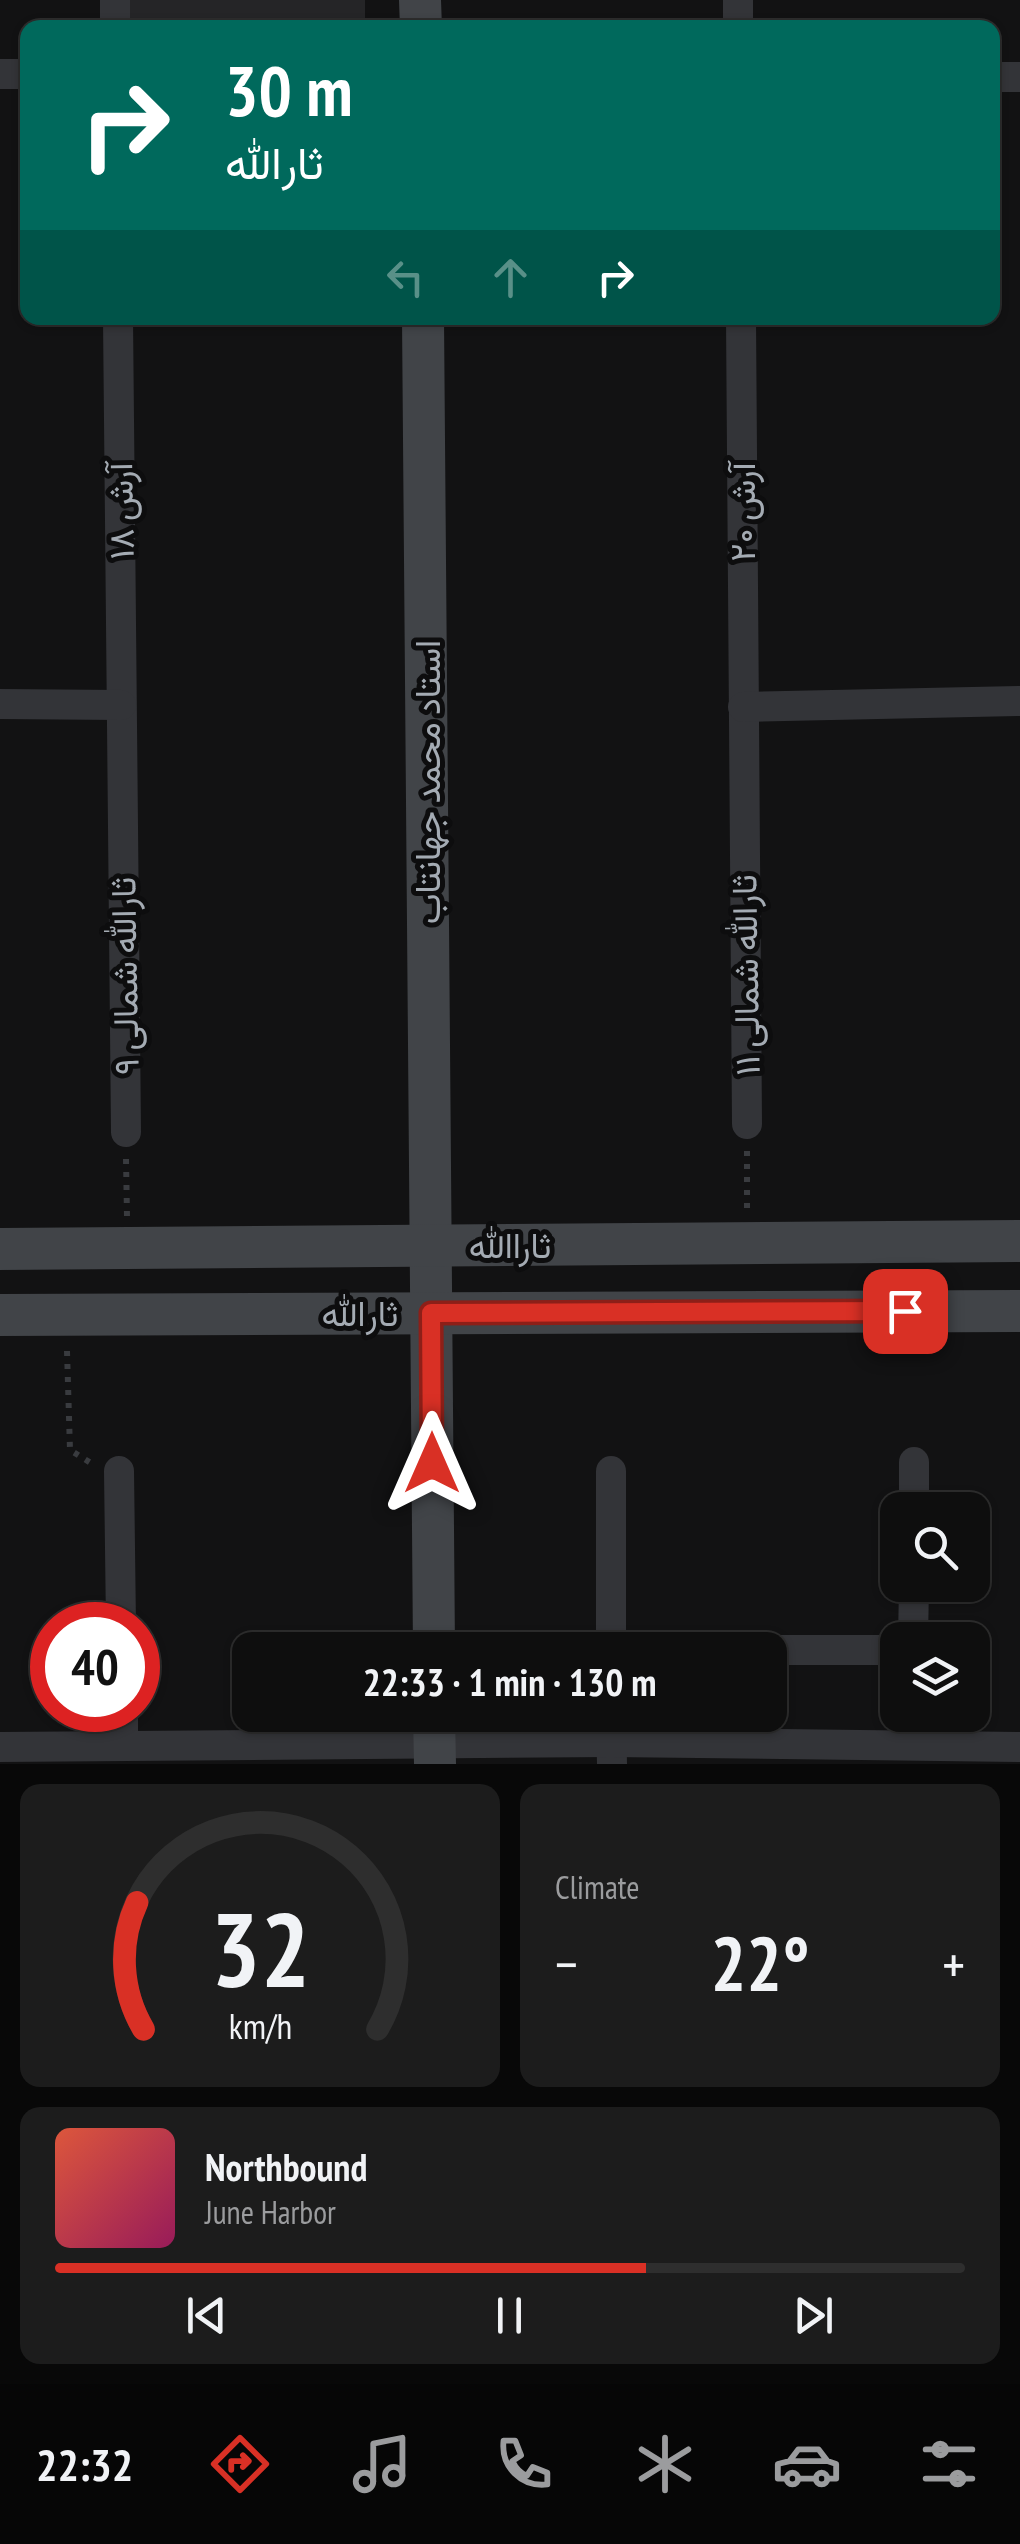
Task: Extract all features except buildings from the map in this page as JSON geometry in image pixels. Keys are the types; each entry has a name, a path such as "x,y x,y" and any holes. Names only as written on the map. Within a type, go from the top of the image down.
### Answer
{"main road":[{"name":"استاد محمد جهانتاب","path":"424,325 431,1313"},
{"name":"ثاراالله","path":"0,1249 1020,1242"},
{"name":"ثارالله","path":"0,1315 1020,1311"},
{"path":"431,1313 434,1632"}],"street":[{"name":"آرش ۱۸","path":"118,325 122,705"},
{"name":"آرش ۲۰","path":"741,325 743,706"},
{"path":"743,706 1020,701"},
{"path":"0,704 122,705"},
{"name":"ثارالله شمالی ۹","path":"122,705 126,1132"},
{"name":"ثارالله شمالی ۱۱","path":"743,706 747,1124"},
{"path":"914,1462 914,1492"},
{"path":"611,1471 611,1632"},
{"path":"119,1476 122,1602"},
{"path":"787,1650 880,1650"},
{"path":"123,1732 123,1746"},
{"path":"0,1747 123,1746 269,1754 434,1741 913,1741 1020,1747"}],"path":[{"name":"ثارالله شمالی ۱۱","path":"747,1124 748,1244"},
{"path":"126,1132 127,1248"},
{"path":"66,1314 70,1450 119,1476"}],"route":[{"path":"432,1463 431,1313 905,1311"}]}
